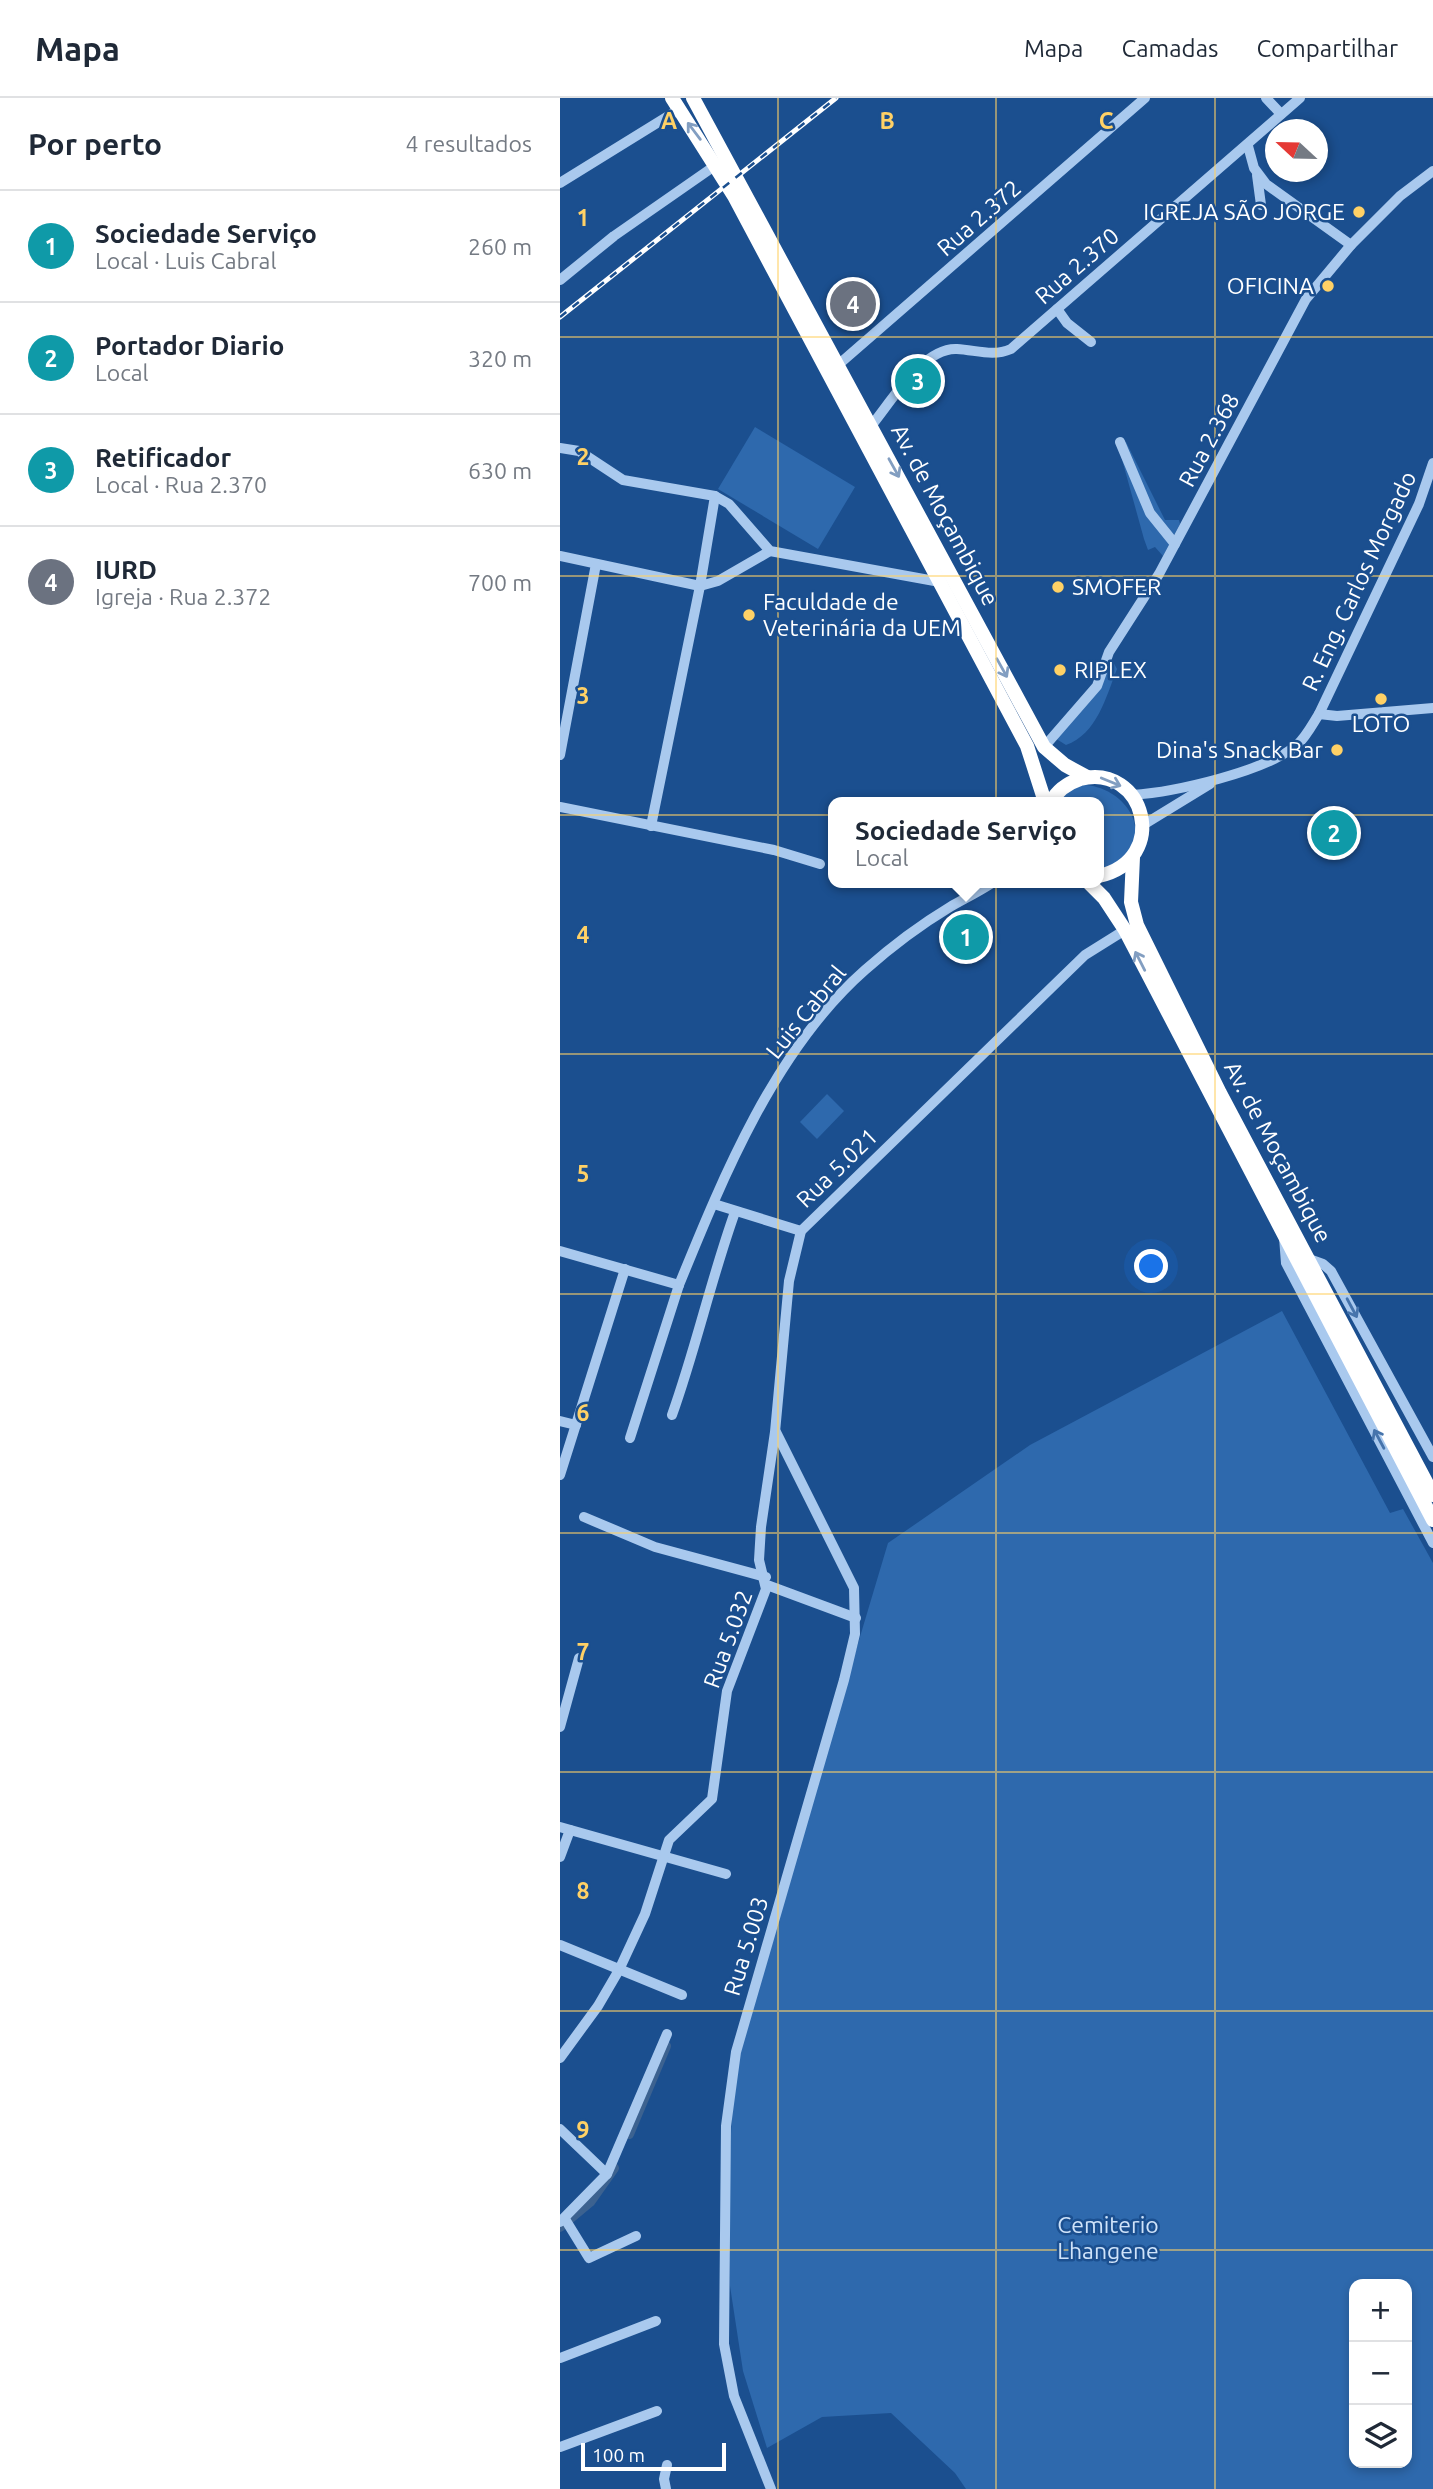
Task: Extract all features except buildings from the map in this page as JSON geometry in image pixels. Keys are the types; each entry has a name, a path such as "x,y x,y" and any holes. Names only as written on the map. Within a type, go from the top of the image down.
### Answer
{"highway":[{"path":"693,98 722,162 1027,746 1043,797"},
{"path":"675,104 722,162"},
{"name":"Av. de Moçambique","path":"739,194 780,257 1044,747 1065,765 1087,777 1104,778 1120,784 1132,795"},
{"path":"1055,797 1062,788 1087,777"},
{"path":"1132,795 1140,809 1143,825"},
{"name":"Av. de Moçambique","path":"1143,825 1141,842 1133,857 1131,902 1137,925 1220,1093 1433,1495"},
{"path":"1104,874 1124,867 1133,857"},
{"name":"Av. de Moçambique","path":"1094,888 1104,898 1125,930 1433,1520"}],"street":[{"name":"Rua 2.372","path":"838,365 1145,98"},
{"path":"1266,98 1281,114"},
{"name":"Rua 2.370","path":"871,426 925,361 940,351 955,348 1003,352 1248,146 1300,98"},
{"path":"560,183 675,104"},
{"path":"1248,146 1261,205"},
{"path":"560,280 614,236 722,162"},
{"path":"1254,168 1266,184 1351,245"},
{"name":"Rua 2.368","path":"1044,747 1097,686 1109,652 1175,544 1295,317 1351,245 1400,196 1433,171"},
{"path":"1057,309 1067,323 1091,342"},
{"path":"1120,442 1150,513 1175,544"},
{"path":"560,448 579,451 623,480 715,496 729,504 769,551 940,582"},
{"name":"R. Eng. Carlos Morgado","path":"1220,778 1280,756 1297,744 1319,714 1419,504 1433,463"},
{"path":"651,826 700,586 715,496"},
{"path":"560,556 700,586 718,581 769,551"},
{"path":"560,755 596,564"},
{"path":"1319,714 1337,716 1433,708"},
{"path":"1132,795 1220,778"},
{"path":"1143,825 1220,778"},
{"path":"560,807 774,850 820,864"},
{"name":"Luis Cabral","path":"714,1204 784,1066 835,1000 865,970 915,930 984,888"},
{"name":"Luis Cabral","path":"980,891 988,888"},
{"name":"Rua 5.021","path":"714,1204 802,1231 1084,955 1125,930"},
{"path":"630,1438 679,1285 714,1204"},
{"path":"672,1415 689,1366 719,1256 735,1212"},
{"name":"Rua 5.032","path":"560,2058 620,1970 645,1914 664,1855 676,1831 712,1800 729,1684 767,1581 759,1560 760,1537 775,1432 789,1281 802,1231"},
{"path":"1284,1237 1286,1263 1433,1543"},
{"path":"560,1251 679,1285"},
{"path":"1308,1259 1323,1264 1331,1272 1433,1457"},
{"path":"560,1475 625,1269"},
{"path":"560,1421 576,1425"},
{"name":"Rua 5.003","path":"771,2489 734,2396 724,2344 726,2126 736,2052 844,1680 856,1618 851,1578 775,1432"},
{"path":"584,1517 655,1548 767,1581 856,1618"},
{"path":"560,1727 563,1697 579,1658"},
{"path":"560,1857 565,1829 726,1874"},
{"path":"560,1945 682,1995"},
{"path":"636,2236 589,2258 562,2220 607,2174 667,2034"},
{"path":"560,2129 607,2174"},
{"path":"560,2358 656,2321"},
{"path":"560,2447 657,2411"},
{"path":"666,2489 664,2479 667,2465"}],"green space":[{"path":"755,427 855,487 818,549 718,489"},
{"path":"1126,442 1165,520 1179,520 1180,524 1163,556 1155,547 1148,550 1144,539 1118,445"},
{"path":"1111,658 1117,669 1093,724 1077,740 1066,745 1050,735 1098,687"},
{"path":"1085,785 1109,792 1119,799 1133,818 1135,841 1130,854 1104,873 1104,797 1056,797 1071,787"},
{"path":"827,1094 844,1111 817,1139 800,1122"},
{"name":"Cemiterio Lhangene","path":"1282,1311 1390,1513 1403,1509 1433,1563 1433,2489 966,2489 955,2473 891,2413 822,2417 767,2448 743,2371 730,2286 729,2178 733,2089 748,2012 888,1543 1030,1445"}],"waterway":[{"path":"629,2134 666,2046"},
{"path":"560,2227 590,2202 614,2168"}],"railway":[{"path":"560,317 836,98"}],"place":[{"name":"IGREJA SÃO JORGE","path":"1359,212"},
{"name":"OFICINA","path":"1328,286"},
{"name":"IURD","path":"853,304"},
{"name":"Retificador","path":"918,381"},
{"name":"SMOFER","path":"1058,587"},
{"name":"Faculdade de Veterinária da UEM","path":"749,615"},
{"name":"RIPLEX","path":"1060,670"},
{"name":"LOTO","path":"1381,699"},
{"name":"Dina's Snack Bar","path":"1337,750"},
{"name":"Portador Diario","path":"1334,833"},
{"name":"Sociedade Serviço","path":"966,937"}]}
